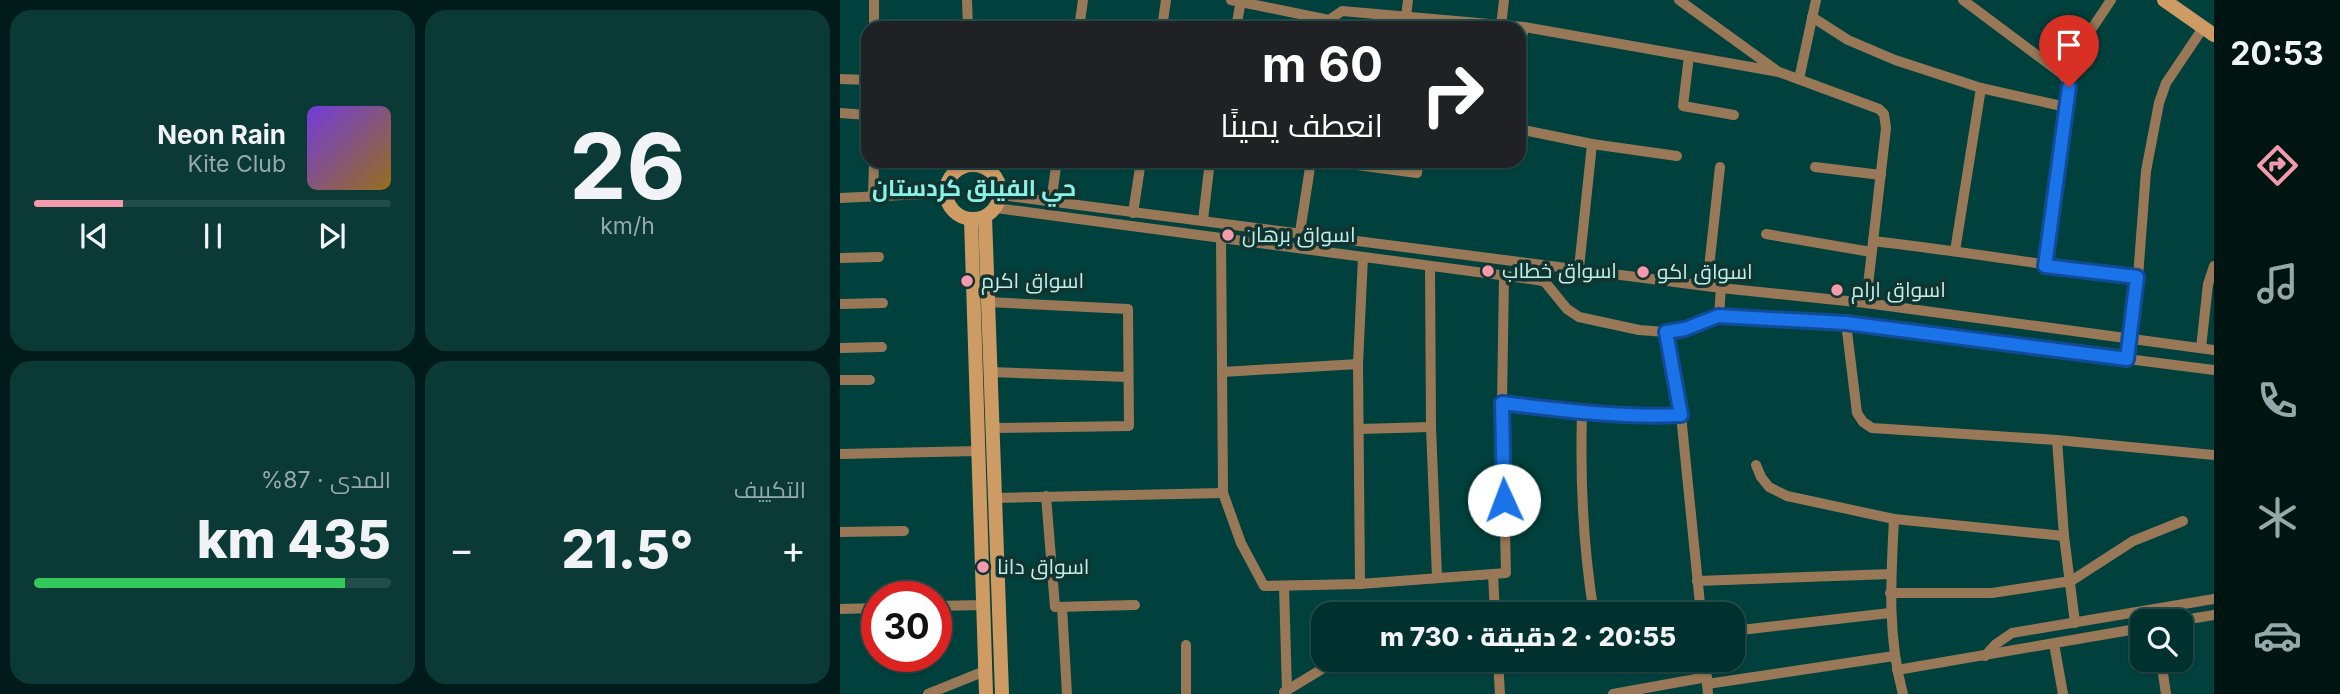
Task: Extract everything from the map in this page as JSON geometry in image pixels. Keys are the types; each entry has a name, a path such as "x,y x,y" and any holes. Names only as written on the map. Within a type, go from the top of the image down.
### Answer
{"street":[{"path":"874,0 874,21"},
{"path":"967,0 968,21"},
{"path":"1080,21 1083,0"},
{"path":"1163,21 1166,0"},
{"path":"1236,21 1238,0 1317,21"},
{"path":"1406,17 1408,0"},
{"path":"1502,21 1504,0"},
{"path":"1679,0 1779,72"},
{"path":"1799,79 1816,0"},
{"path":"1963,0 2065,78 2069,87 2045,266"},
{"path":"2091,30 2111,0"},
{"path":"2127,359 2146,171 2159,103 2166,83 2209,32 2164,0"},
{"path":"1330,21 1342,5 1406,17 1448,21"},
{"path":"1812,17 1869,50 1981,88 2066,107"},
{"path":"1526,27 1779,72 1879,109 1884,114 1886,128 1866,303"},
{"path":"1689,56 1683,106 1734,115"},
{"path":"840,79 861,80"},
{"path":"1955,251 1981,88"},
{"path":"840,113 861,114"},
{"path":"1526,131 1677,156"},
{"path":"1578,268 1592,144"},
{"path":"1707,286 1720,167"},
{"path":"1815,167 1881,175"},
{"path":"873,197 874,168"},
{"path":"960,168 951,176 946,194 953,211 988,210 1051,201 1721,288 1866,303 2214,350"},
{"path":"986,168 996,176 1001,188 988,210 979,451 986,694"},
{"path":"1051,201 1056,168"},
{"path":"1133,213 1140,168"},
{"path":"1203,220 1209,168"},
{"path":"1300,232 1310,168"},
{"path":"1379,168 1417,173 1417,168"},
{"path":"840,198 946,194"},
{"path":"988,210 1537,280 1550,286 1567,309 1579,317 1639,330 1666,332 1685,329 1718,316 1846,323 2214,370"},
{"path":"988,210 988,302 1002,694"},
{"path":"1766,234 1872,246 1955,251 2045,266 2137,277"},
{"path":"1221,239 1223,493 1241,543 1264,586 1360,584 1506,573 1502,403 1504,275"},
{"path":"840,258 879,257"},
{"path":"1360,584 1358,364 1363,257"},
{"path":"1550,286 1553,265"},
{"path":"1430,266 1431,427 1437,577"},
{"path":"2201,348 2208,284 2214,266"},
{"path":"1718,316 1721,288"},
{"path":"988,302 1128,309 1129,426 993,428"},
{"path":"840,304 883,303"},
{"path":"1846,323 1857,413 1863,422 1872,428 2057,440 2214,456"},
{"path":"1666,332 1681,415 1699,602"},
{"path":"840,348 882,347"},
{"path":"1222,372 1358,364"},
{"path":"991,372 1128,377"},
{"path":"840,380 870,380"},
{"path":"1502,403 1641,417 1681,415"},
{"path":"1582,413 1582,510 1593,602"},
{"path":"1359,429 1431,427"},
{"path":"2057,440 2064,536 2075,623"},
{"path":"840,454 979,451"},
{"path":"1756,465 1761,477 1776,492 1894,519 2064,536"},
{"path":"995,498 1223,493"},
{"path":"1046,496 1055,607 1135,605"},
{"path":"1894,519 1890,613 1894,656 1903,694"},
{"path":"1890,593 1992,593 2071,581 2133,541 2183,521"},
{"path":"840,532 904,531"},
{"path":"1493,574 1494,602"},
{"path":"1697,581 1891,574"},
{"path":"1284,586 1284,692"},
{"path":"1986,656 1996,644 2012,633 2214,599"},
{"path":"952,606 985,605"},
{"path":"1062,607 1067,694"},
{"path":"840,609 861,608"},
{"path":"1745,630 1890,613"},
{"path":"2123,614 2126,631"},
{"path":"2193,618 2214,615"},
{"path":"1897,670 2130,630"},
{"path":"2054,644 2063,694"},
{"path":"1186,645 1186,694"},
{"path":"1613,694 1707,685 1894,656"},
{"path":"928,694 985,671"},
{"path":"1284,692 1317,672"},
{"path":"1499,672 1500,694"},
{"path":"2163,672 2166,694"}],"place":[{"name":"اسواق برهان","path":"1228,235"},
{"name":"اسواق خطاب","path":"1488,271"},
{"name":"اسواق اكو","path":"1643,272"},
{"name":"اسواق اكرم","path":"967,281"},
{"name":"اسواق ارام","path":"1837,290"},
{"name":"اسواق دانا","path":"983,567"}],"district":[{"name":"حي الفيلق كردستان","path":"974,188"}],"route":[{"path":"1504,500 1502,403 1641,417 1681,415 1666,332 1700,325 1718,316 1846,323 2127,359 2137,277 2045,266 2069,87"}]}
